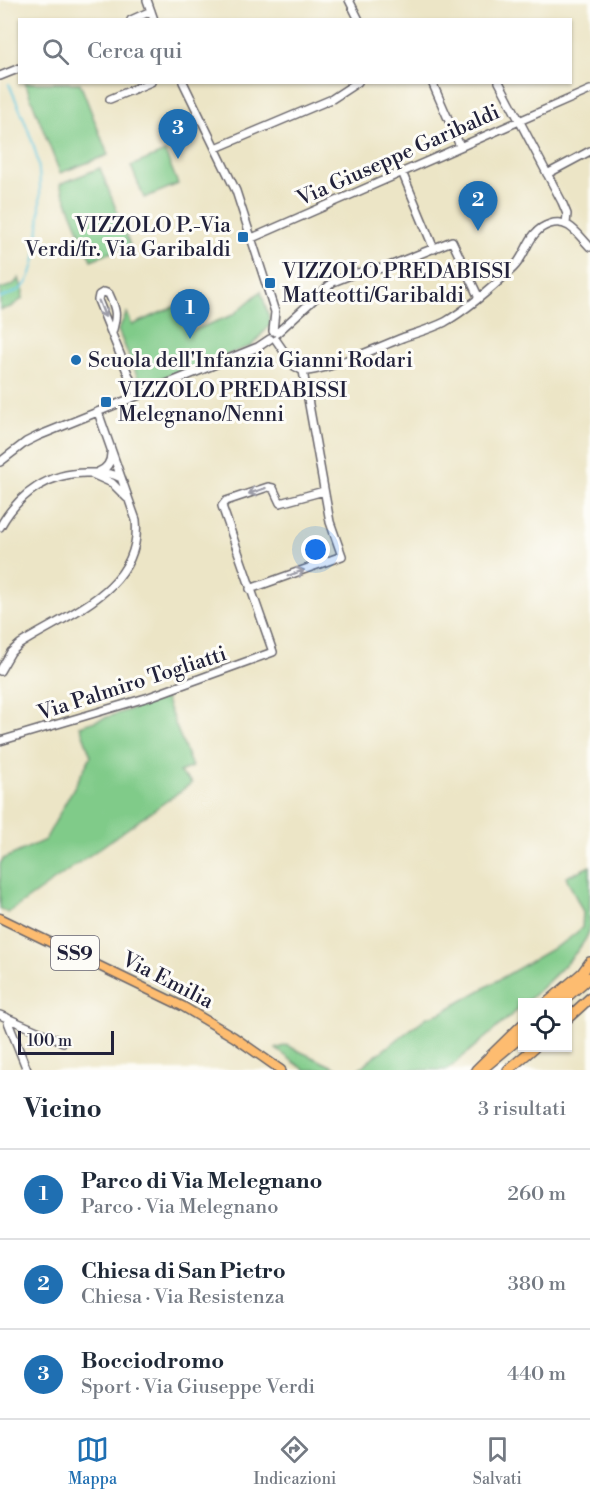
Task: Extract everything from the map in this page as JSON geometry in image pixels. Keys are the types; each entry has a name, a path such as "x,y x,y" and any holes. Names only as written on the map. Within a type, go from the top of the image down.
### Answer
{"highway":[{"path":"553,998 582,973 590,962"},
{"path":"566,998 590,977"},
{"path":"572,1015 590,999"},
{"path":"478,1070 518,1029"},
{"path":"478,1070 518,1039"},
{"path":"508,1070 528,1052"}],"main road":[{"name":"Via Emilia","path":"0,918 183,1006 234,1037 281,1070"}],"street":[{"path":"147,0 153,18"},
{"path":"350,0 358,18"},
{"path":"135,18 151,11"},
{"path":"0,76 18,69"},
{"path":"110,99 146,84"},
{"path":"184,84 238,194 275,312 274,336 294,366 303,371 340,362 434,327 453,317 517,264 533,234 549,224 559,222 566,224 590,247"},
{"path":"216,148 332,99 355,84"},
{"path":"433,84 459,146"},
{"path":"500,84 566,210 566,224"},
{"name":"Via Giuseppe Garibaldi","path":"252,238 590,90"},
{"path":"548,174 590,151"},
{"path":"402,172 434,249"},
{"path":"0,462 29,440 261,345 333,282 354,274 387,267 452,241 478,297"},
{"path":"112,333 117,318 116,311 109,294 104,292 99,295 98,300 137,396"},
{"path":"303,371 330,522 342,556 250,589 222,510 223,503 268,487 273,488 280,503 324,491"},
{"path":"0,671 11,652 20,644 105,592 128,562 136,535 135,520 98,412"},
{"path":"97,472 105,469 109,464 111,451"},
{"path":"0,527 11,509 32,489 65,474 97,472 114,474 121,478"},
{"path":"87,473 117,487 129,501"},
{"path":"106,480 121,478"},
{"name":"Via Palmiro Togliatti","path":"0,741 149,697 273,652 250,589"},
{"path":"3,1016 63,1042"},
{"path":"3,1016 27,1070"}],"green space":[{"path":"25,84 80,84 108,155 60,173"},
{"path":"165,152 178,184 144,198 131,166"},
{"path":"100,168 130,245 91,260 60,184"},
{"path":"19,278 23,291 22,299 11,307 0,310 0,289 13,285"},
{"path":"261,291 271,324 251,346 141,385 118,330 127,313 132,325 178,305 189,332 233,315"},
{"path":"165,698 192,767 179,772 192,783 8,913 0,909 0,864 3,859 45,840 91,756 80,726"},
{"path":"590,866 589,931 569,961 550,980 530,998 518,998 518,1009 447,1070 357,1070 427,1017 441,1013 566,941 582,928 583,912 566,877"},
{"path":"286,1045 340,1070 305,1070 276,1049"}],"waterway":[{"path":"0,298 23,287 30,275 37,243 40,204 37,158 28,129 9,84"}],"place":[{"name":"Bocciodromo","path":"178,159"},
{"name":"Chiesa di San Pietro","path":"478,231"},
{"name":"VIZZOLO P.-Via Verdi/fr. Via Garibaldi","path":"243,237"},
{"name":"VIZZOLO PREDABISSI Matteotti/Garibaldi","path":"270,283"},
{"name":"Parco di Via Melegnano","path":"190,339"},
{"name":"Scuola dell'Infanzia Gianni Rodari","path":"76,360"},
{"name":"VIZZOLO PREDABISSI Melegnano/Nenni","path":"106,402"}]}
